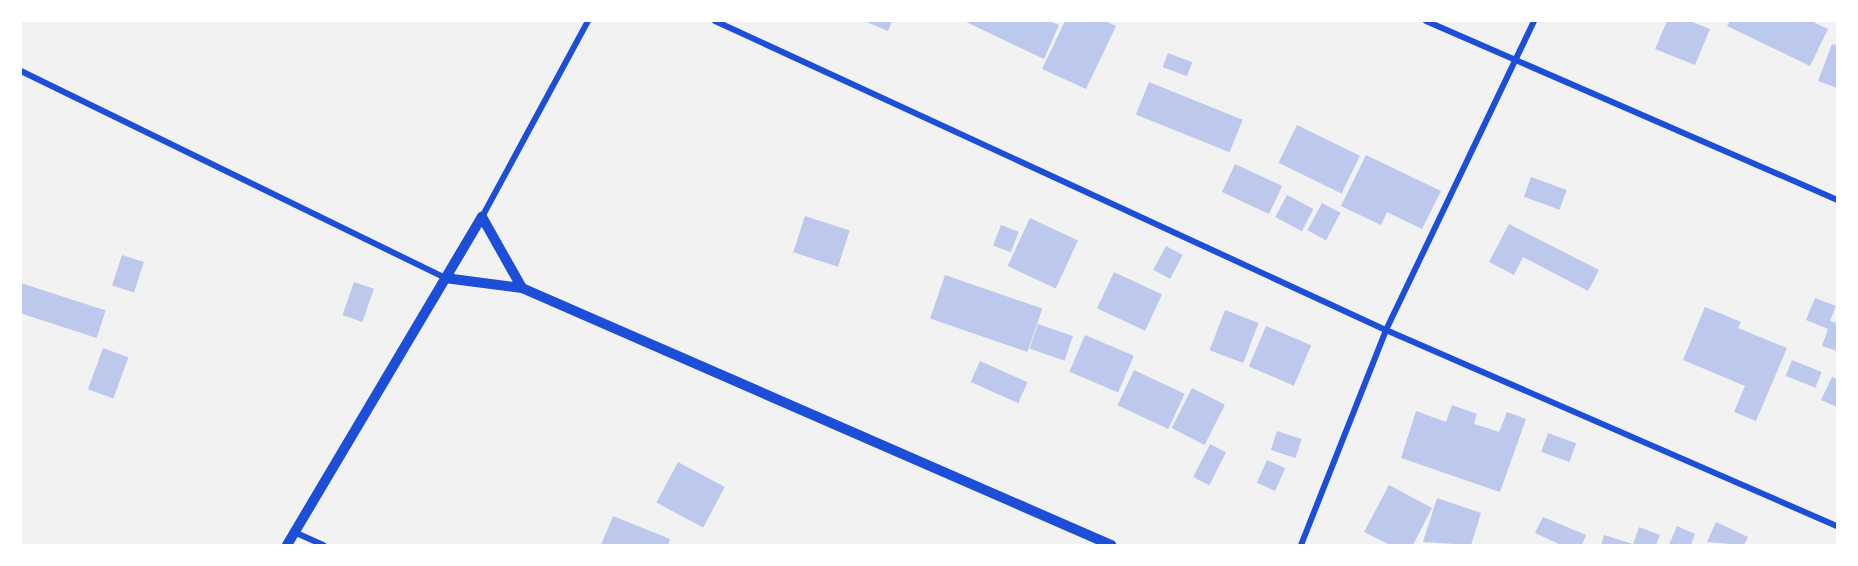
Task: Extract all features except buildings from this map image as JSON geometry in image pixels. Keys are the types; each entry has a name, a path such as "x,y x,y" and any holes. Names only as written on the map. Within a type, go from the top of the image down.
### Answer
{"street":[{"path":"287,545 482,217 588,21"},
{"path":"715,21 1386,330 1837,526"},
{"path":"1426,21 1837,200"},
{"path":"1301,545 1386,330 1534,21"},
{"path":"21,71 445,278 522,288 1111,545"},
{"path":"482,217 522,288"},
{"path":"294,532 322,545"}]}
